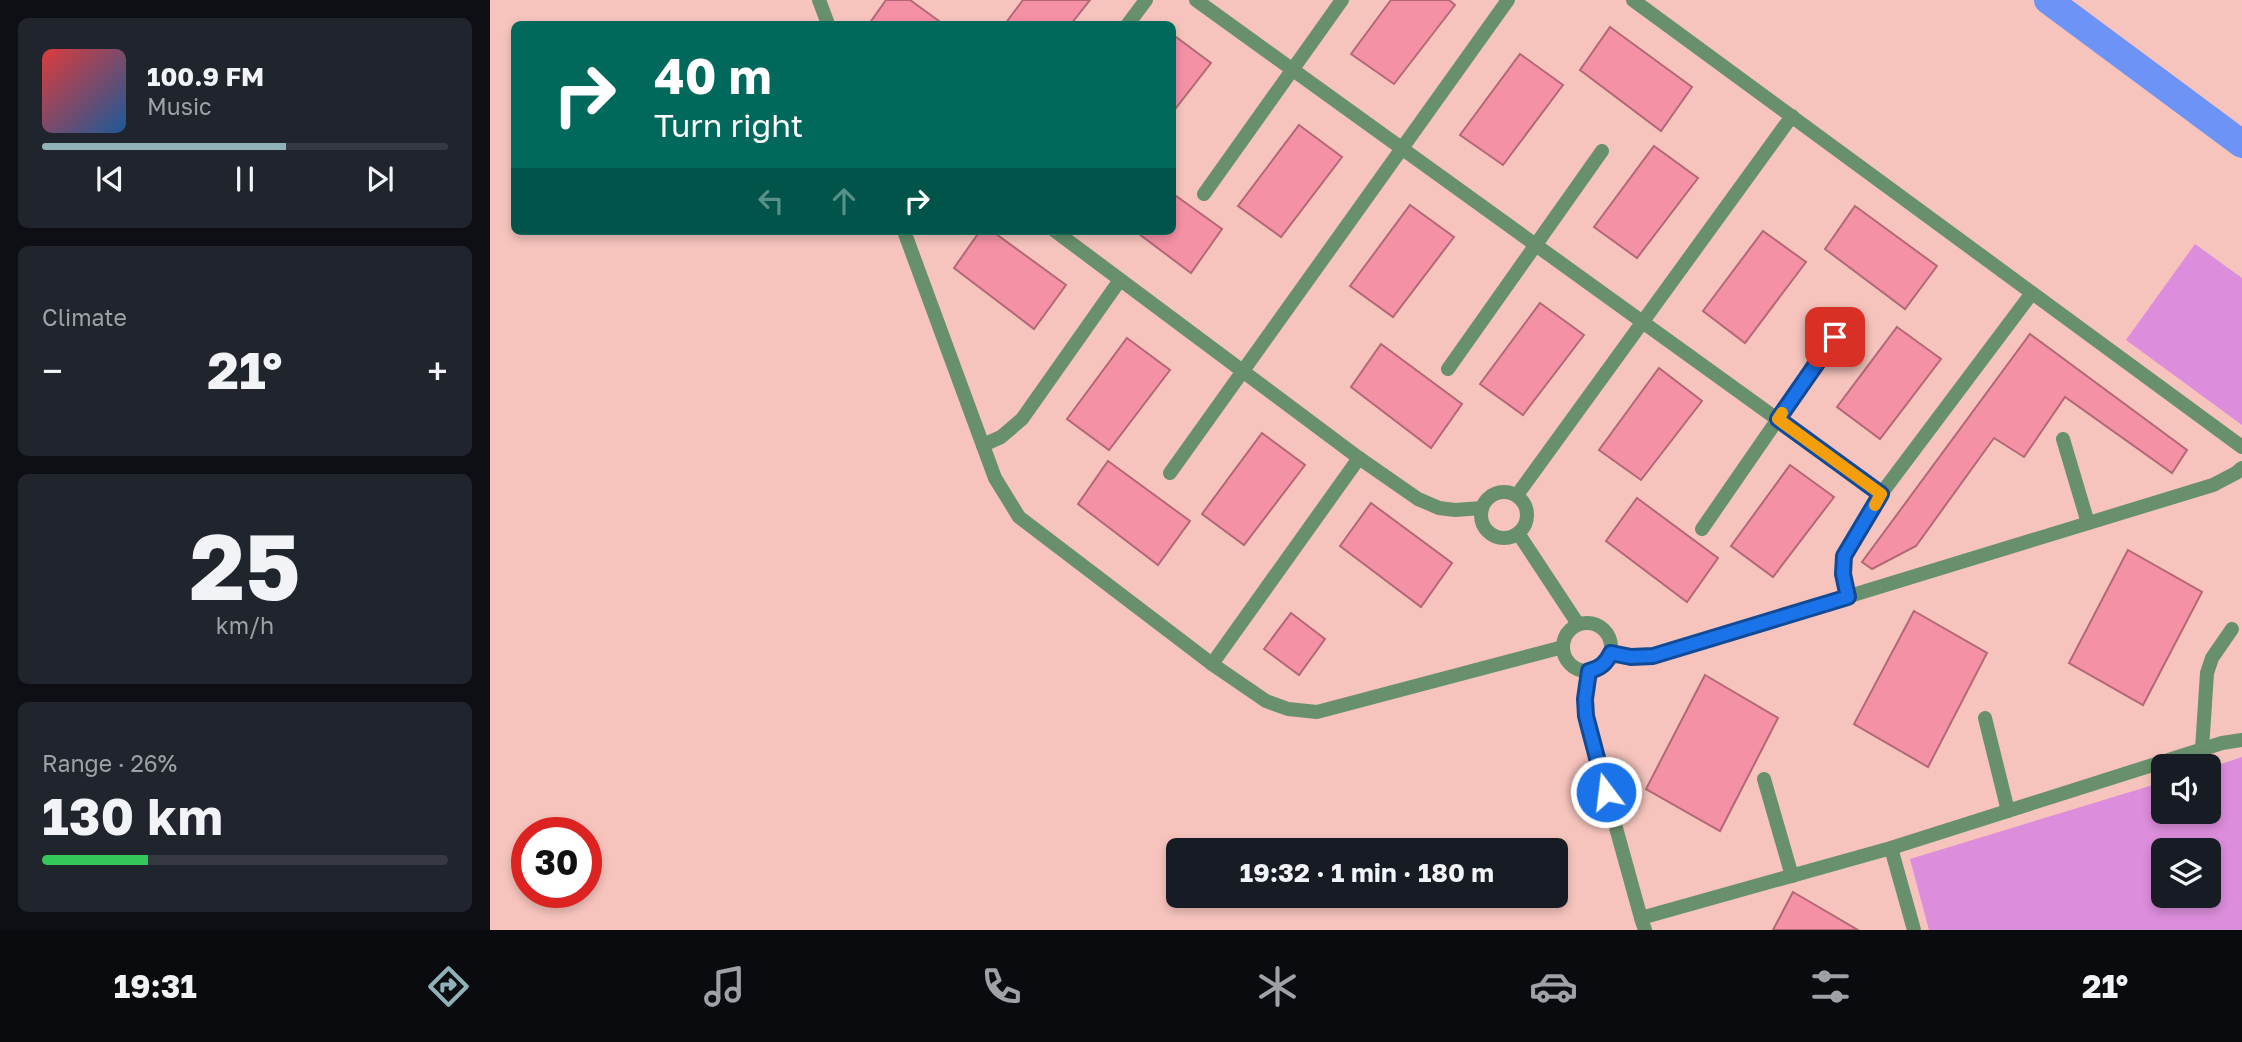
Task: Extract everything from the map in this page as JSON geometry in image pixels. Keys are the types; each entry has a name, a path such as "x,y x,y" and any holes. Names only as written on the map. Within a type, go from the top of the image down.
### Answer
{"street":[{"path":"819,0 827,21"},
{"path":"1130,21 1146,0"},
{"path":"1196,0 1881,494"},
{"path":"1204,194 1342,0"},
{"path":"1170,473 1508,0"},
{"path":"1633,0 2242,447"},
{"path":"1517,495 1792,116"},
{"path":"1448,369 1602,151"},
{"path":"905,235 995,478 1018,517 1212,664 1266,701 1288,709 1317,712 1563,647"},
{"path":"1060,235 1418,499 1439,508 1482,509"},
{"path":"983,445 1001,437 1023,419 1120,280"},
{"path":"1848,597 1843,574 1844,556 1881,494 2032,293"},
{"path":"1702,529 1849,316"},
{"path":"2063,439 2088,523"},
{"path":"1212,664 1359,458"},
{"path":"1611,653 1631,657 1653,656 2213,485 2242,468"},
{"path":"1510,492 1517,495 1528,514 1524,528 1505,538 1491,534 1482,523 1485,502 1496,493 1510,492"},
{"path":"1518,533 1578,624"},
{"path":"1588,622 1607,632 1611,653 1606,662 1598,668 1589,671 1580,669 1566,657 1563,647 1565,638 1578,624 1588,622"},
{"path":"2202,749 2207,673 2212,658 2232,629"},
{"path":"1589,671 1585,699 1586,716 1643,924 2202,749 2242,740"},
{"path":"1985,718 2008,811"},
{"path":"1764,779 1792,876"},
{"path":"1891,848 1914,930"}],"shaded area":[{"path":"2195,244 2242,278 2242,425 2126,340"},
{"path":"2242,757 2242,930 1929,930 1910,859 2151,786 2151,824 2221,824 2221,764"}],"building":[{"path":"886,0 910,0 939,21 871,21"},
{"path":"1023,0 1090,0 1073,21 1007,21"},
{"path":"1391,0 1449,0 1455,5 1394,84 1351,54"},
{"path":"1610,27 1692,87 1661,131 1580,70"},
{"path":"1176,37 1211,63 1176,108"},
{"path":"1520,54 1563,85 1503,165 1460,135"},
{"path":"1299,125 1342,157 1281,237 1238,206"},
{"path":"1654,146 1698,178 1637,258 1594,227"},
{"path":"1176,196 1222,229 1191,273 1140,235 1176,235"},
{"path":"1410,205 1454,237 1393,317 1350,286"},
{"path":"1855,206 1937,266 1905,309 1825,249"},
{"path":"1763,231 1806,262 1745,343 1703,311"},
{"path":"977,235 997,235 1066,285 1034,329 954,268"},
{"path":"1540,303 1584,335 1523,415 1480,384"},
{"path":"1897,327 1941,359 1880,439 1837,407"},
{"path":"2030,334 2187,450 2172,473 2065,397 2024,457 1994,438 1916,546 1872,569 1862,562"},
{"path":"1127,338 1170,370 1109,450 1067,419"},
{"path":"1381,344 1462,404 1431,448 1351,387"},
{"path":"1659,368 1702,401 1641,480 1599,450"},
{"path":"1262,433 1305,465 1244,545 1202,514"},
{"path":"1108,461 1190,521 1158,565 1078,504"},
{"path":"1790,465 1834,497 1773,577 1731,546"},
{"path":"1637,498 1718,558 1687,602 1606,541"},
{"path":"1371,503 1452,563 1421,607 1340,546"},
{"path":"2128,550 2202,592 2143,705 2069,663"},
{"path":"1914,611 1987,653 1928,767 1854,724"},
{"path":"1291,613 1325,639 1299,675 1264,649"},
{"path":"1705,675 1778,718 1720,831 1646,789"},
{"path":"1793,892 1858,930 1773,930"}],"waterway":[{"path":"2048,0 2242,144"}],"slow traffic":[{"path":"1782,413 1778,419 1881,494 1875,505"}],"route":[{"path":"1606,792 1586,716 1585,699 1589,671 1606,662 1611,653 1631,657 1653,656 1848,597 1843,574 1844,556 1881,494 1778,419 1835,337"}]}
